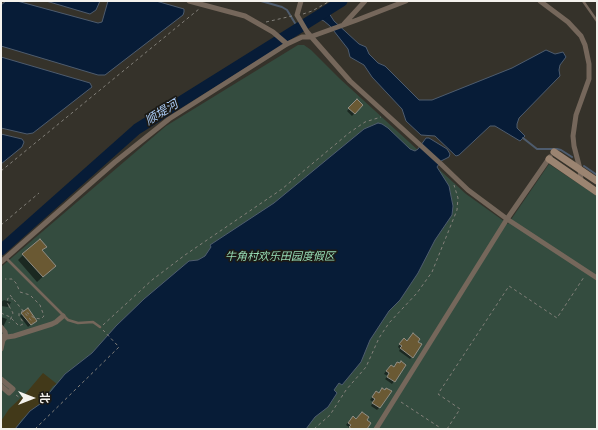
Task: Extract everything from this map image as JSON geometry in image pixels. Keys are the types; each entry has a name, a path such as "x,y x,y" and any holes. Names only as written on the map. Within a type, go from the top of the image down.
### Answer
{"street":[{"path":"190,1 245,16 273,32 287,43"},
{"path":"210,7 212,1"},
{"path":"301,1 297,15 309,34 350,81 468,190 507,219 597,278"},
{"path":"344,25 365,1"},
{"path":"1,262 140,141 169,119 287,43 309,34 344,25 406,1"},
{"path":"540,1 568,22 581,36 585,45 589,64 589,79 576,115 573,136 581,181"},
{"path":"546,6 552,1"},
{"path":"376,429 507,219 554,152 597,181"},
{"path":"549,159 597,192"},
{"path":"3,337 14,336 56,322 63,316"},
{"path":"1,327 4,332 1,349"},
{"path":"1,380 4,386"}],"lane":[{"path":"583,1 597,21"},
{"path":"6,258 63,316 71,322 93,322 100,327"}],"path":[{"path":"297,15 312,11 330,1"},
{"path":"1,171 204,5"},
{"path":"260,25 289,17"},
{"path":"35,429 119,347 100,327 152,280 185,255 282,189 349,133 365,122 388,116"},
{"path":"314,429 330,415 346,390 366,366 379,338 389,323 417,293 432,272 457,210 458,198 454,186"},
{"path":"1,225 39,193"},
{"path":"447,429 460,409 438,394 509,286 557,318 588,272"},
{"path":"5,279 12,279 16,283 20,292 30,295 40,305 44,316 41,319 34,318 23,311"},
{"path":"10,295 37,328"},
{"path":"9,323 13,313 7,302 8,298 14,299"},
{"path":"1,313 10,317 19,326 23,324 19,313 20,311 23,311"},
{"path":"395,398 442,429"},
{"path":"1,402 1,407"}],"green space":[{"name":"牛角村欢乐田园度假区","path":"298,45 304,45 311,50 339,78 466,194 508,224 549,164 597,196 597,429 1,429 1,267 166,126"}],"sand":[{"path":"43,373 57,384 53,386 40,404 22,419 15,429 1,429 1,421 9,409 26,393"}],"water":[{"path":"6,1 17,1 98,23 102,22 108,1 156,1 184,9 184,12 183,15 105,75 98,75 1,46 1,5"},
{"path":"46,1 100,1 96,10 90,14"},
{"path":"327,10 334,21 359,44 366,47 369,54 378,63 385,66 419,100 432,100 512,68 546,50 555,54 563,52 566,57 560,65 560,76 519,118 517,128 525,136 520,141 495,126 490,126 459,155 456,156 435,136 421,135 406,121 402,109 372,77 364,65 350,57 348,49 330,26 316,17"},
{"path":"1,57 90,83 92,87 33,133 27,134 1,128"},
{"path":"378,123 388,128 410,149 415,151 426,138 429,138 447,149 450,154 449,157 441,161 437,167 449,186 453,206 452,215 435,240 418,273 400,300 389,311 370,340 361,362 342,385 339,383 334,390 337,393 328,407 315,417 306,429 15,429 30,411 40,404 65,374 92,353 116,326 144,299 189,261 198,260 205,256 211,247 210,245 274,203 364,129"},
{"path":"1,134 22,139 24,142 22,147 1,164"}],"building":[{"path":"357,99 363,105 355,114 348,108"},
{"path":"40,239 47,247 42,250 56,266 43,277 22,254"},
{"path":"28,308 37,321 31,325 21,313"},
{"path":"413,333 420,339 418,342 422,344 413,358 400,348 402,346 399,344 404,338 407,341"},
{"path":"401,361 406,365 395,382 387,377 389,373 386,371 391,365 394,367 397,362 400,363"},
{"path":"382,388 392,391 380,408 372,403 375,399 372,397 376,391 379,393"},
{"path":"362,412 369,417 367,420 371,423 367,429 352,429 349,427 351,425 348,423 353,416 356,419"}],"waterway":[{"path":"261,1 287,10 298,28"},
{"name":"顺堤河","path":"1,250 137,129 342,1"},
{"path":"523,138 537,149 557,149 572,157"},
{"path":"584,166 597,175"}]}
